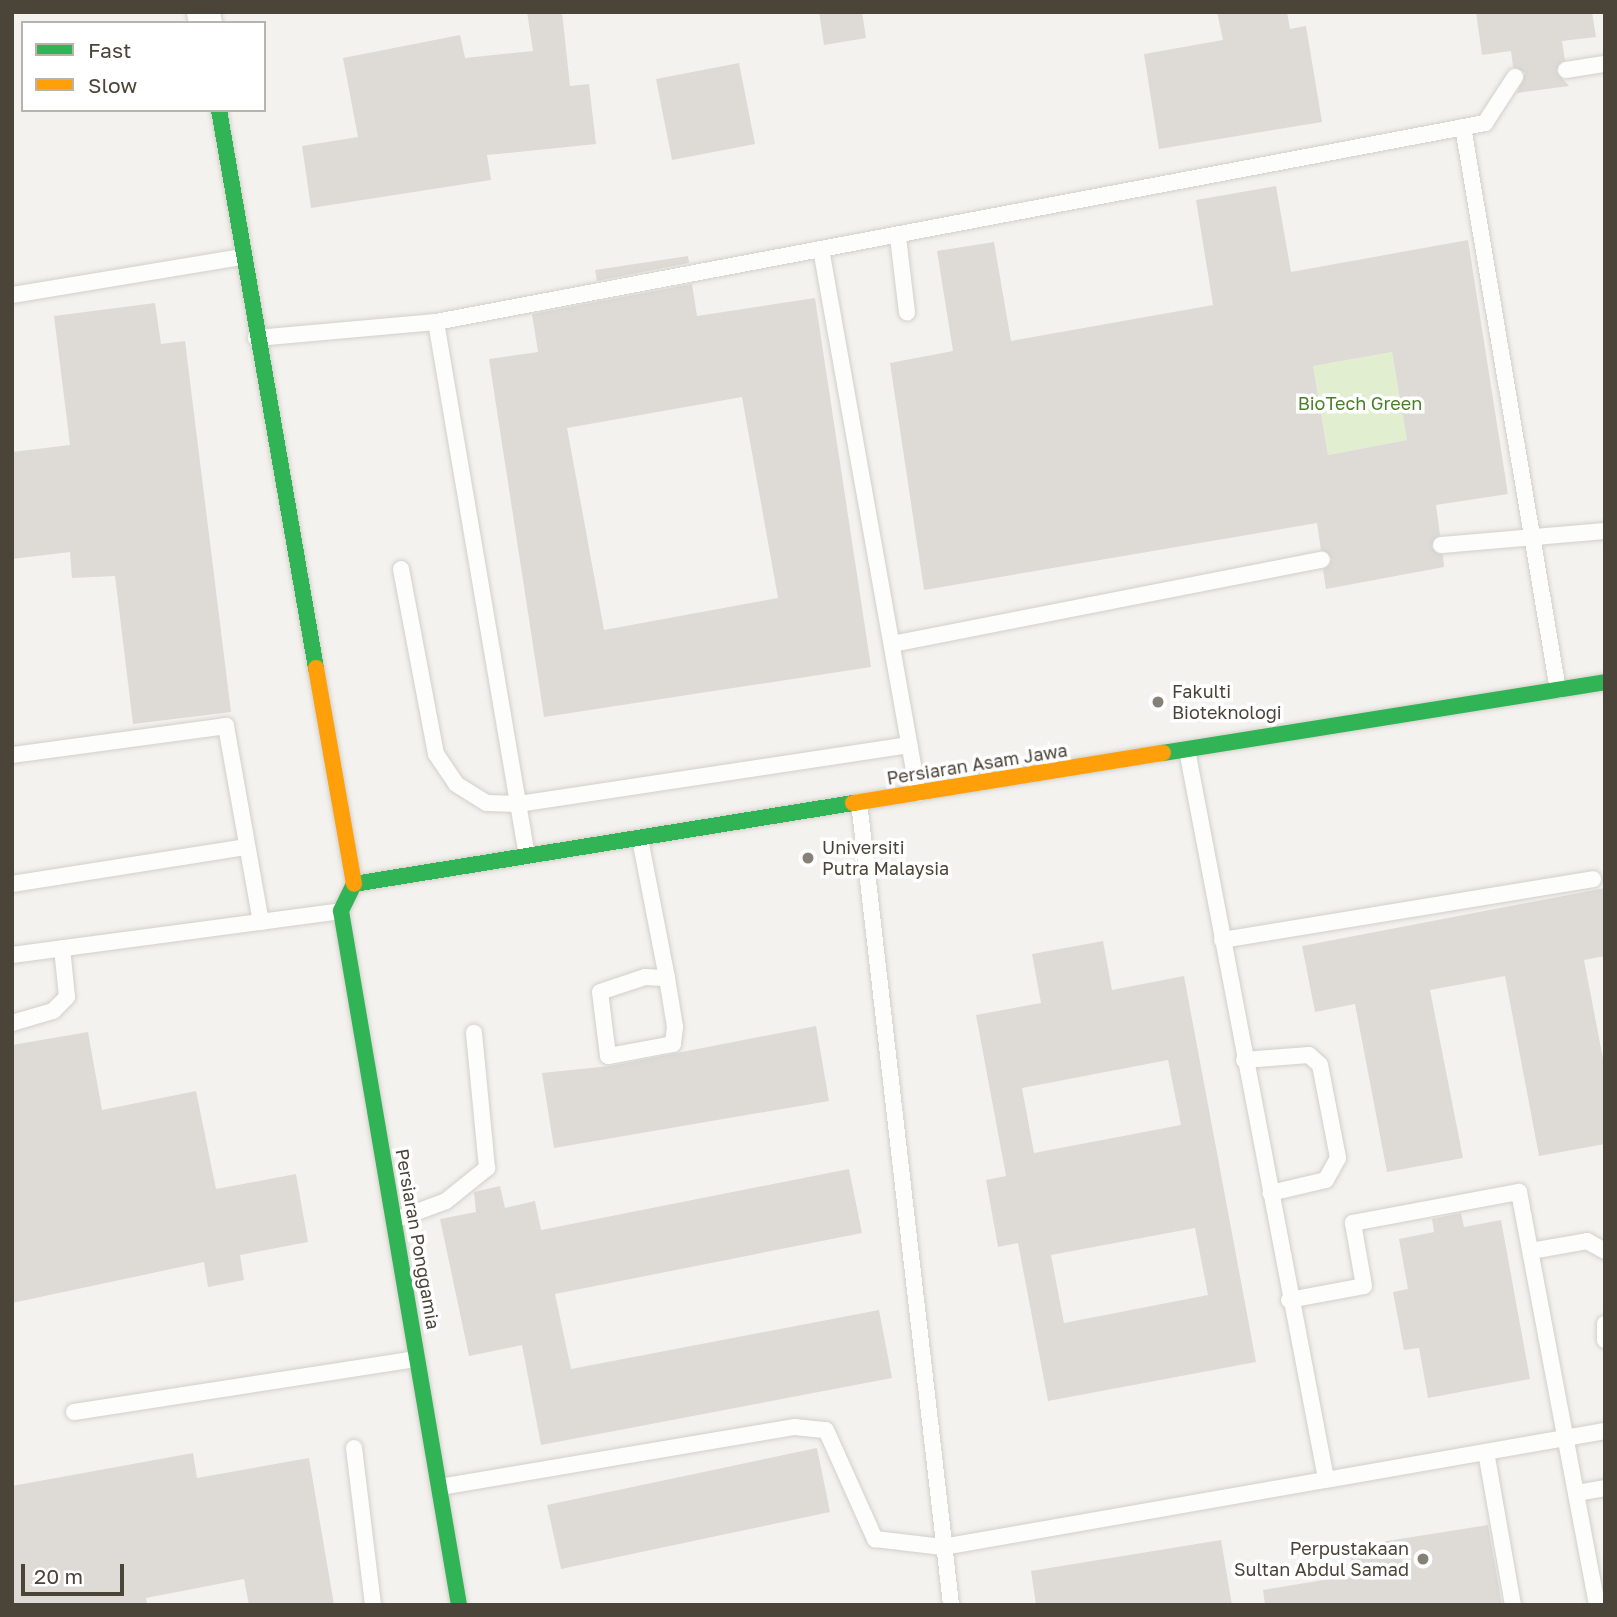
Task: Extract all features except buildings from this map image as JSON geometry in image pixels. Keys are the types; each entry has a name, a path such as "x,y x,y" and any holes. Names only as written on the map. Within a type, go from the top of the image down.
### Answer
{"street":[{"path":"219,112 254,338 354,884 343,896 341,911"},
{"name":"Persiaran Asam Jawa","path":"354,884 1605,682"},
{"name":"Persiaran Ponggamia","path":"341,911 459,1605"}],"lane":[{"path":"1566,70 1605,64"},
{"path":"254,338 436,322 821,249 898,237 1485,123 1515,77"},
{"path":"1463,127 1528,536 1558,690"},
{"path":"898,237 907,312"},
{"path":"821,249 918,793"},
{"path":"12,295 242,257"},
{"path":"436,322 527,856"},
{"path":"1441,545 1605,531"},
{"path":"892,644 1322,560"},
{"path":"401,569 436,754 456,784 477,797 519,804 910,745"},
{"path":"12,755 226,726 245,846 261,922"},
{"path":"1187,750 1289,1300 1326,1479"},
{"path":"859,802 951,1605"},
{"path":"640,838 667,978 673,1044 608,1056 600,992 645,977 667,978"},
{"path":"12,884 245,846"},
{"path":"1222,940 1593,879"},
{"path":"12,955 341,911"},
{"path":"12,1023 53,1011 66,997 62,948"},
{"path":"395,1220 446,1201 487,1168 474,1033"},
{"path":"1244,1060 1309,1055 1320,1065 1331,1118 1338,1158 1326,1180 1270,1193"},
{"path":"1289,1300 1364,1286 1353,1223 1519,1192 1597,1605"},
{"path":"1531,1251 1587,1241 1605,1251"},
{"path":"1605,1324 1605,1340"},
{"path":"74,1412 419,1359"},
{"path":"440,1487 795,1427 825,1430 875,1539 943,1547 1605,1431"},
{"path":"354,1448 373,1605"},
{"path":"1486,1452 1513,1605"},
{"path":"1577,1493 1605,1488"}],"green space":[{"name":"BioTech Green","path":"1392,352 1407,440 1328,455 1313,366"}],"traffic: fast":[{"path":"219,112 316,668"},
{"path":"1163,753 1605,682"},
{"path":"354,884 853,803"},
{"path":"354,884 341,911 459,1605"}],"traffic: slow":[{"path":"316,668 354,884"},
{"path":"853,803 1163,753"}],"place":[{"name":"Fakulti Bioteknologi","path":"1158,702"},
{"name":"Universiti Putra Malaysia","path":"808,858"},
{"name":"Perpustakaan Sultan Abdul Samad","path":"1423,1559"}]}
